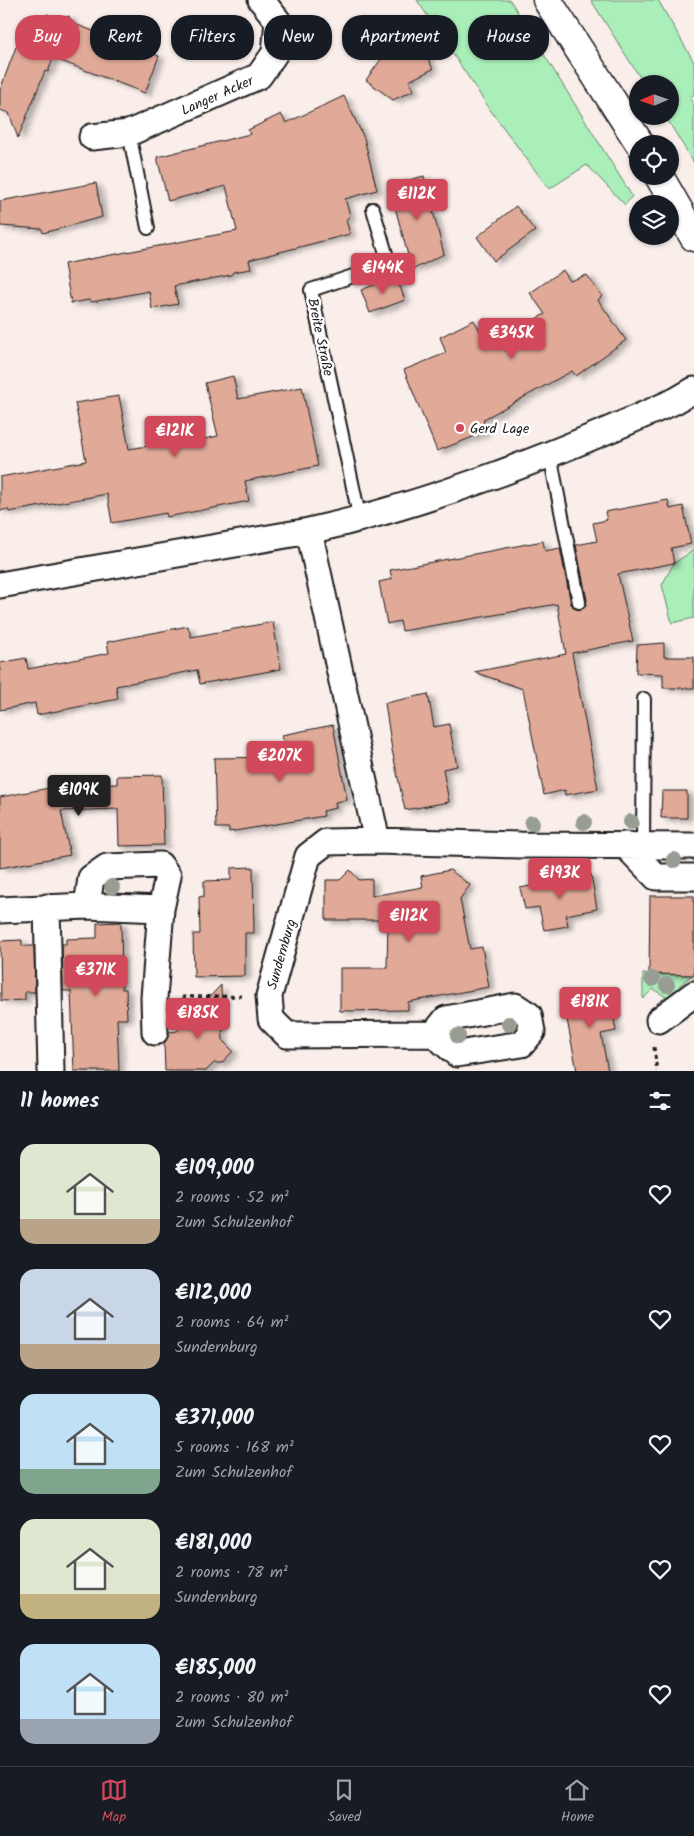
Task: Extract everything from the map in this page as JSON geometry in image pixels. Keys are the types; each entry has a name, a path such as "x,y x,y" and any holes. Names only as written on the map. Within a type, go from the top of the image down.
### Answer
{"main road":[{"path":"547,0 634,135"},
{"path":"664,185 694,236"}],"street":[{"name":"Langer Acker","path":"92,137 129,133 259,76 275,53 278,21 262,0"},
{"path":"0,586 309,531 360,520 550,455 675,401 694,390"},
{"path":"309,531 377,841"},
{"name":"Sundernburg","path":"434,1034 287,1035 271,1019 269,996 308,856 326,842 377,841 510,845 694,846"},
{"path":"634,845 656,877 694,877"},
{"path":"87,906 91,878 107,867 160,865 168,876 161,908 154,998 155,1032"},
{"path":"0,910 87,906 161,908"},
{"path":"47,907 51,1071"},
{"path":"659,1020 694,994"}],"lane":[{"path":"129,133 148,228"},
{"name":"Breite Straße","path":"360,520 311,290 389,264 373,208"},
{"path":"550,455 579,602"},
{"path":"634,845 644,699"}],"path":[{"path":"154,998 269,996"}],"green space":[{"path":"417,0 510,0 519,15 468,15 468,60 547,60 631,195 629,195 629,200 625,205 587,165 549,189 491,111 457,60 458,15 427,15"},
{"path":"591,0 658,0 694,62 694,94 690,98 694,105 694,163 679,139 679,135 677,135 671,125 679,125 679,75 638,75"},
{"path":"694,550 694,618 672,623 662,585 674,563"},
{"path":"643,974 692,975 680,985 679,996 666,997 653,989 643,999"}],"building":[{"path":"80,26 90,30 90,60 157,60 145,93 58,60 80,60"},
{"path":"15,49 15,60 52,60 48,72 45,71 18,138 9,113 0,110 0,90"},
{"path":"380,60 429,60 433,69 409,81 414,90 393,100 366,80"},
{"path":"344,96 364,138 377,190 345,199 350,215 346,220 350,234 249,260 251,269 233,272 231,275 174,286 178,304 152,309 149,291 92,302 89,300 71,303 64,264 237,231 226,186 168,201 157,157 250,134 248,130 281,114 286,123"},
{"path":"424,176 444,254 412,270 389,185"},
{"path":"96,183 102,217 43,233 42,229 0,226 0,201"},
{"path":"516,206 535,231 494,261 477,237"},
{"path":"563,270 570,281 587,275 602,296 598,300 626,340 576,376 572,371 484,419 483,433 437,451 404,370 446,353 440,337 474,320 488,345 545,314 530,293"},
{"path":"396,276 405,300 370,313 361,290"},
{"path":"233,376 238,399 302,387 318,466 245,481 249,501 167,517 166,513 112,523 107,494 9,512 8,509 0,511 0,477 86,461 75,403 119,396 129,449 176,441 177,445 218,436 205,383"},
{"path":"668,500 670,509 683,506 691,544 671,548 674,563 618,574 633,641 572,653 598,789 565,795 565,790 544,795 523,689 474,672 566,654 557,604 402,631 400,621 387,624 379,582 392,579 390,570 543,541 545,551 560,548 571,604 576,609 581,610 586,605 587,600 576,545 597,541 593,523 607,520 605,512"},
{"path":"273,622 281,669 200,684 197,670 116,686 118,699 37,715 35,703 0,710 0,663 26,658 28,669 109,653 107,642 188,626 191,637"},
{"path":"664,643 664,657 694,657 694,688 663,688 663,674 636,673 637,645"},
{"path":"428,694 434,727 449,724 457,766 443,769 449,802 405,810 392,750 385,703"},
{"path":"333,725 347,800 335,802 336,808 323,811 324,816 229,832 229,828 216,828 214,758 286,757 282,735"},
{"path":"162,775 164,845 119,846 118,809 61,811 70,855 0,868 0,797 66,785 117,784 117,776"},
{"path":"662,791 687,791 687,818 661,818"},
{"path":"253,867 254,933 245,933 245,976 194,977 193,934 200,934 199,897 204,896 204,881 231,880 231,868"},
{"path":"350,870 359,880 372,879 372,896 423,887 421,876 450,870 470,885 460,899 470,949 482,947 489,987 408,1002 408,1010 340,1011 340,968 387,968 388,920 326,920 326,880 340,880"},
{"path":"591,874 597,909 566,915 568,926 544,930 539,907 525,909 520,888"},
{"path":"650,896 694,896 694,975 649,974"},
{"path":"121,922 122,989 126,989 127,1019 117,1019 119,1071 74,1071 71,991 63,991 62,944 66,944 66,939 97,938 97,923"},
{"path":"22,940 22,946 34,946 35,992 25,992 25,1000 1,1001 0,941"},
{"path":"221,985 223,1041 233,1051 222,1063 214,1063 206,1071 165,1071 164,1043 169,1032 177,1031"},
{"path":"609,991 616,1031 601,1034 608,1071 577,1071 563,999"}],"place":[{"name":"Gerd Lage","path":"460,428"}]}
